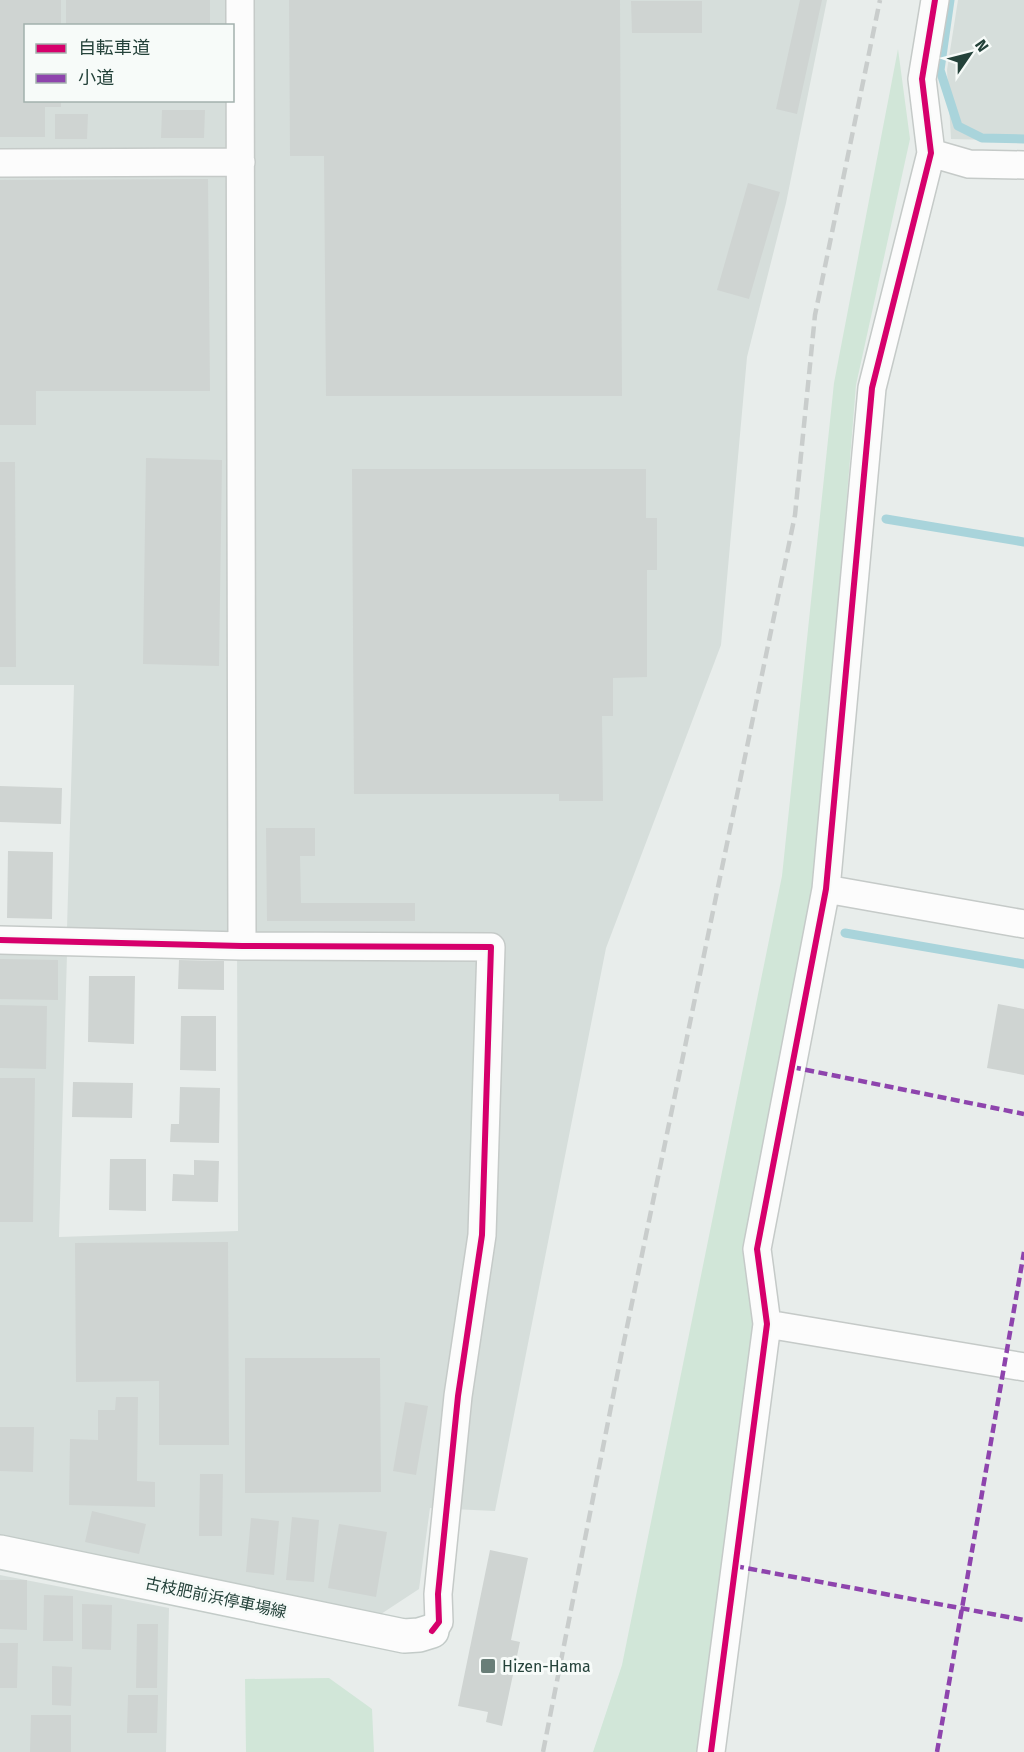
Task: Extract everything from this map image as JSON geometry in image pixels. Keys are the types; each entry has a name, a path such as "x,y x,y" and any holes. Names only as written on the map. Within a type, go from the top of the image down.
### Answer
{"main road":[{"name":"古枝肥前浜停車場線","path":"0,1552 404,1636 432,1631"}],"street":[{"path":"240,0 242,946"},
{"path":"711,1752 768,1324 756,1248 826,889 872,388 931,153 922,79 934,0"},
{"path":"931,153 969,164 1024,165"},
{"path":"0,164 241,162"},
{"path":"826,889 1024,924"},
{"path":"0,940 242,946 491,947 482,1235 458,1396 438,1594 439,1622 432,1631"},
{"path":"768,1324 1024,1367"}],"shaded area":[{"path":"0,0 827,0 786,203 747,357 721,645 606,948 495,1511 430,1508 419,1589 381,1614 0,1538 0,950 67,954 59,1237 238,1231 237,939 67,929 74,685 0,685"},
{"path":"958,0 1024,0 1024,141 951,139 947,70"},
{"path":"0,1575 169,1608 166,1752 0,1752"}],"green space":[{"path":"898,49 910,139 856,385 814,902 702,1752 593,1752 622,1665 782,876 834,383"},
{"path":"329,1678 372,1709 374,1752 246,1752 245,1679"}],"building":[{"path":"0,0 61,0 61,24 24,24 24,102 61,102 61,107 45,107 45,137 0,137"},
{"path":"66,0 210,0 210,24 66,24"},
{"path":"289,0 620,0 622,396 326,396 324,156 290,156"},
{"path":"800,0 822,0 797,114 776,109"},
{"path":"631,1 702,1 702,33 632,33"},
{"path":"162,110 205,110 204,138 161,138"},
{"path":"55,114 88,114 87,139 55,139"},
{"path":"208,179 210,391 36,391 36,425 0,425 0,180"},
{"path":"748,183 780,192 749,299 717,290"},
{"path":"146,458 222,460 219,666 143,664"},
{"path":"0,462 15,462 16,667 0,667"},
{"path":"352,469 646,469 646,518 657,518 657,570 647,570 647,677 613,678 613,716 602,716 603,801 559,801 559,794 354,794"},
{"path":"0,786 62,788 61,824 0,822"},
{"path":"266,828 315,828 315,856 300,856 301,903 415,903 415,921 267,921"},
{"path":"8,851 53,852 52,919 7,918"},
{"path":"0,959 58,960 58,1000 0,999"},
{"path":"179,960 224,961 224,990 178,989"},
{"path":"89,976 135,976 134,1044 88,1042"},
{"path":"998,1004 1024,1009 1024,1075 987,1068"},
{"path":"0,1005 47,1006 46,1069 0,1068"},
{"path":"181,1016 216,1016 216,1071 180,1070"},
{"path":"0,1078 35,1078 33,1222 0,1222"},
{"path":"73,1082 133,1083 132,1118 72,1117"},
{"path":"180,1087 220,1088 219,1143 170,1142 171,1124 179,1124"},
{"path":"110,1159 146,1159 146,1211 109,1210"},
{"path":"194,1160 219,1161 218,1202 172,1201 173,1174 194,1175"},
{"path":"228,1242 229,1445 159,1445 159,1381 76,1382 75,1243"},
{"path":"245,1358 380,1358 381,1492 245,1493"},
{"path":"116,1397 138,1397 137,1481 155,1482 155,1507 69,1505 70,1439 98,1440 98,1410 115,1410"},
{"path":"405,1402 428,1406 416,1475 393,1471"},
{"path":"0,1427 34,1427 33,1472 0,1471"},
{"path":"200,1474 223,1474 222,1536 199,1536"},
{"path":"92,1511 146,1524 139,1554 85,1542"},
{"path":"292,1517 319,1520 314,1582 286,1580"},
{"path":"251,1518 279,1521 274,1575 246,1572"},
{"path":"339,1524 387,1532 376,1597 328,1588"},
{"path":"490,1550 528,1558 511,1640 520,1642 502,1726 486,1722 488,1712 458,1706"},
{"path":"0,1580 27,1580 27,1630 0,1629"},
{"path":"44,1595 73,1596 73,1641 43,1641"},
{"path":"82,1604 112,1605 111,1650 82,1649"},
{"path":"137,1624 158,1624 157,1688 136,1688"},
{"path":"0,1643 18,1643 17,1688 0,1688"},
{"path":"52,1666 72,1667 71,1706 52,1705"},
{"path":"128,1695 158,1695 157,1733 127,1733"},
{"path":"31,1715 71,1715 71,1752 30,1752"}],"waterway":[{"path":"950,0 940,70 958,126 982,138 1024,139"},
{"path":"886,519 1024,542"},
{"path":"845,933 1024,964"}],"railway":[{"path":"543,1752 621,1356 795,515 815,315 880,0"}],"marked path":[{"path":"792,1067 1024,1114"},
{"path":"937,1752 1024,1252"},
{"path":"735,1566 1024,1620"}],"cycle path":[{"path":"711,1752 767,1324 757,1249 826,889 872,388 931,153 922,79 935,0"},
{"path":"0,940 242,946 491,947 482,1235 458,1396 438,1594 439,1622 432,1631"}],"place":[{"name":"Hizen-Hama","path":"488,1666"}]}
